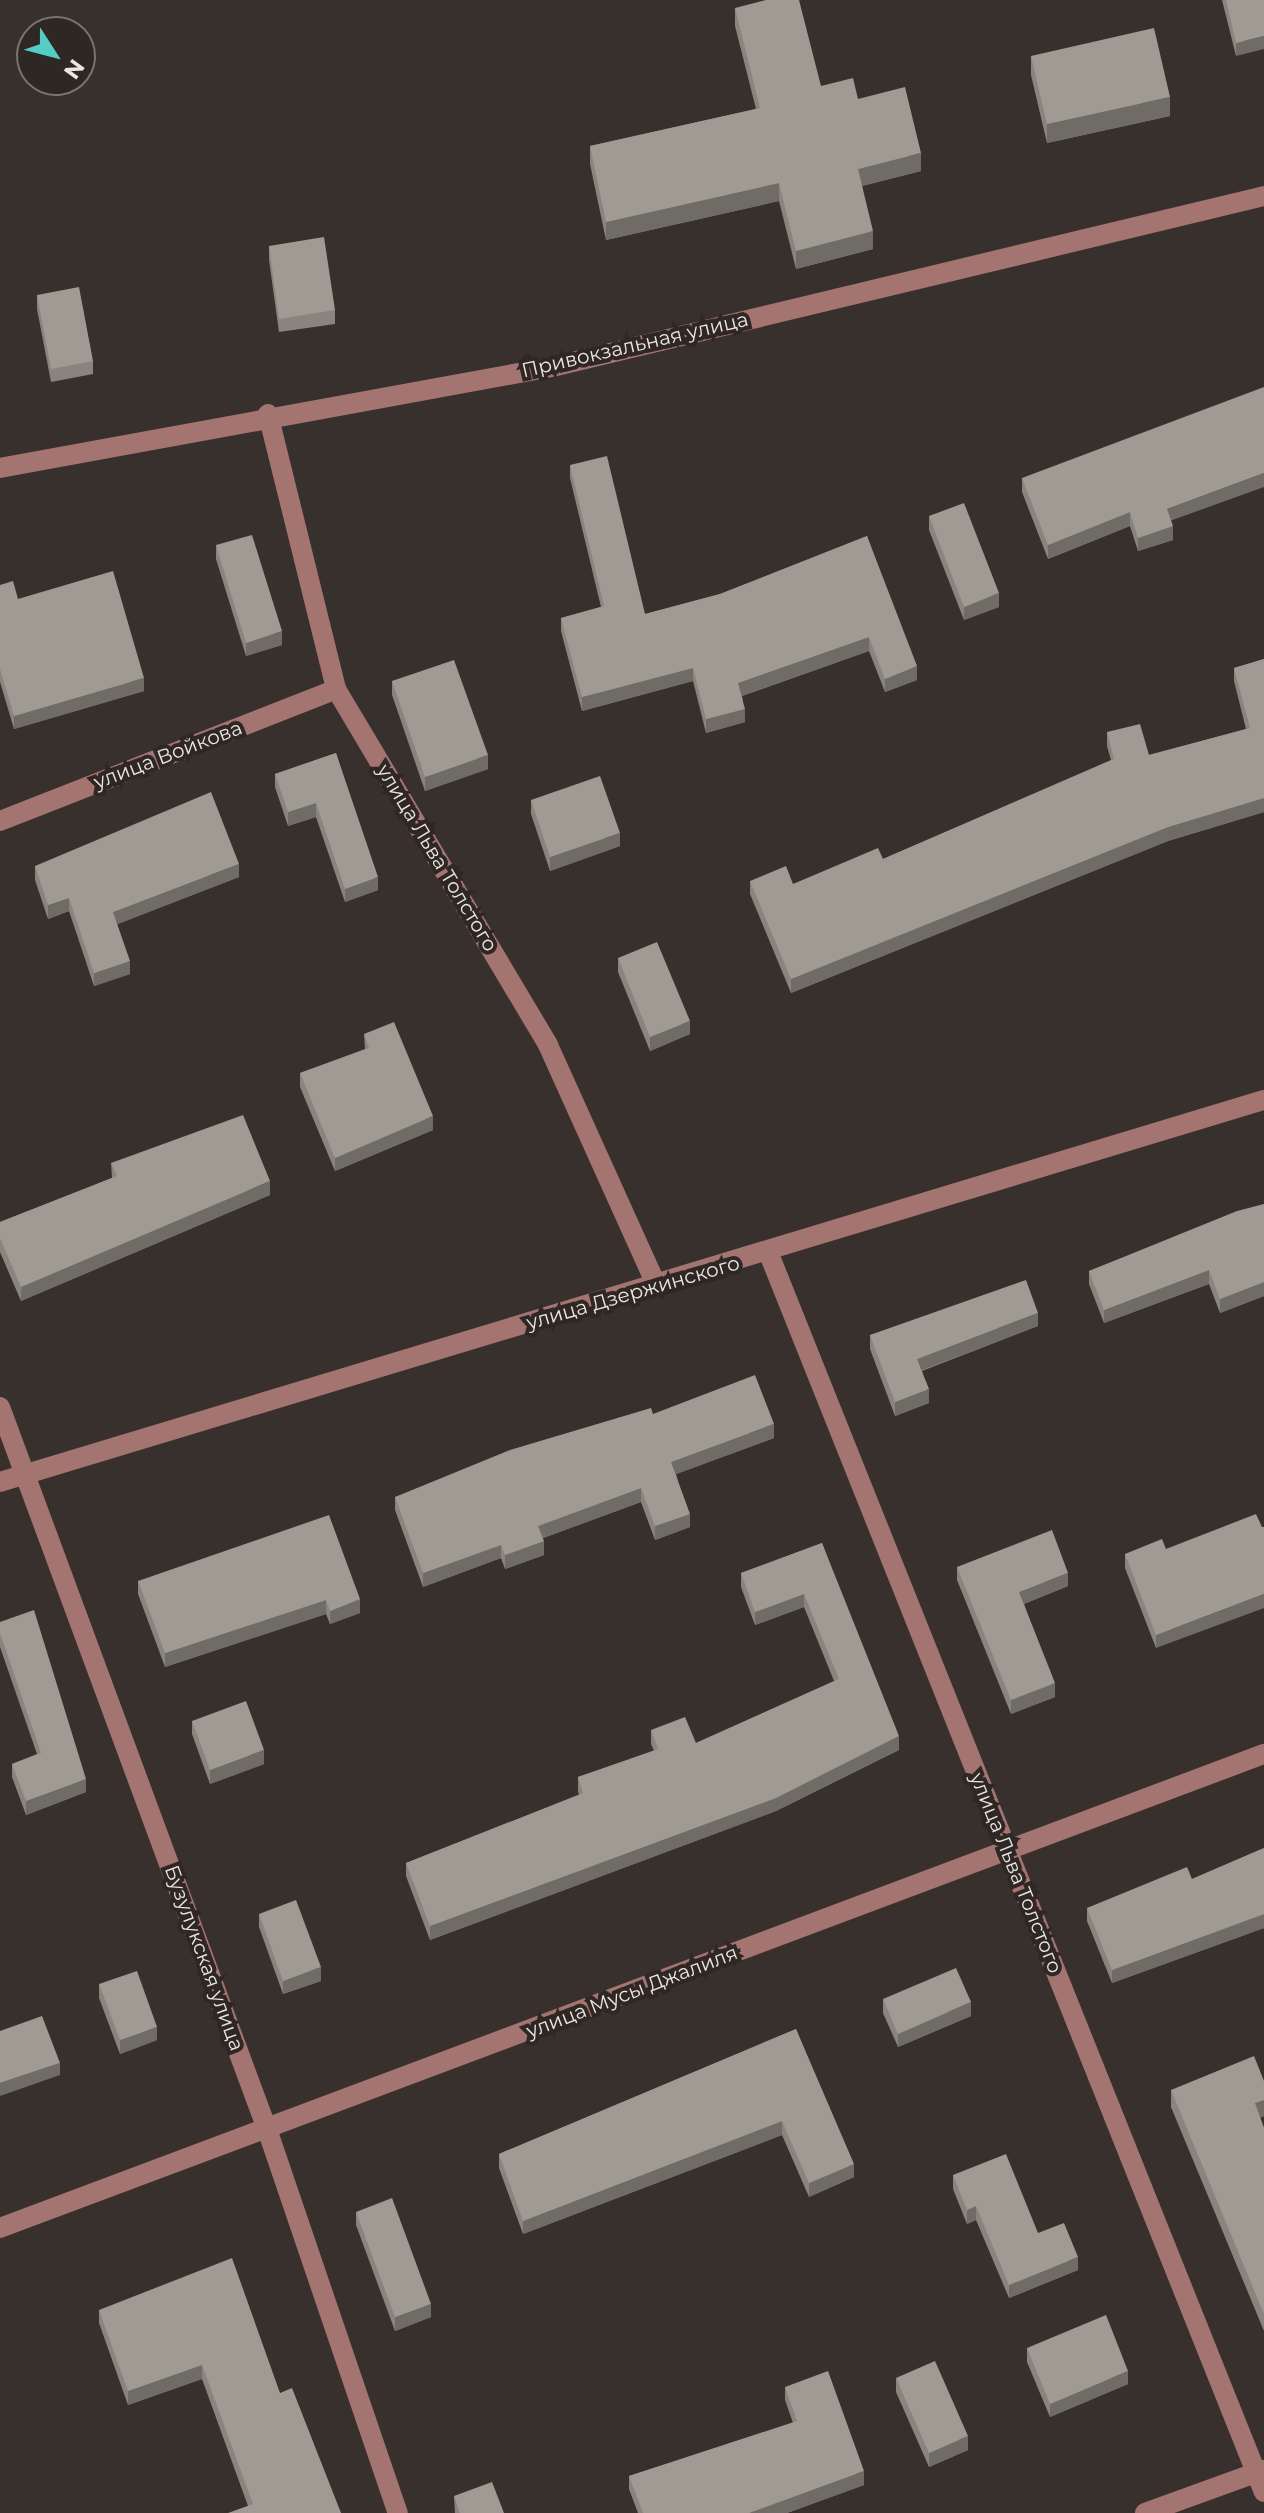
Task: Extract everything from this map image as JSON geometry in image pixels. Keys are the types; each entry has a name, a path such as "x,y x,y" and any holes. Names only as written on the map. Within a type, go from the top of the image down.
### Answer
{"street":[{"name":"Привокзальная улица","path":"0,468 268,414 552,367 1264,196"},
{"name":"улица Льва Толстого","path":"268,414 336,689 548,1045 656,1284"},
{"name":"улица Войкова","path":"0,821 336,689"},
{"name":"улица Дзержинского","path":"0,1482 656,1284 769,1254 1264,1100"},
{"name":"улица Льва Толстого","path":"769,1254 1261,2478"},
{"name":"Бузулукская улица","path":"0,1407 267,2129 398,2513"},
{"name":"улица Мусы Джалиля","path":"0,2228 1264,1754"},
{"path":"1145,2513 1261,2478"}],"building":[{"path":"766,0 799,0 821,86 853,78 858,99 905,87 921,153 858,169 873,231 796,251 779,183 606,222 590,146 760,108 735,8"},
{"path":"1226,0 1264,0 1264,36 1236,43"},
{"path":"1154,28 1170,97 1047,124 1031,56"},
{"path":"324,237 335,310 279,319 269,246"},
{"path":"79,287 93,361 51,369 37,295"},
{"path":"1264,387 1264,473 1167,509 1173,526 1138,538 1130,512 1048,545 1022,478"},
{"path":"607,456 645,614 720,594 867,536 917,666 885,679 869,637 738,683 745,709 706,719 693,668 582,697 561,618 604,606 570,465"},
{"path":"964,503 999,593 964,607 929,516"},
{"path":"252,535 282,631 246,643 216,545"},
{"path":"113,571 144,678 14,716 0,669 0,585 13,581 18,599"},
{"path":"1264,659 1264,798 1168,827 791,979 750,881 786,866 793,884 878,848 883,859 1114,759 1107,732 1140,724 1149,755 1250,728 1234,668"},
{"path":"454,660 488,755 425,777 392,681"},
{"path":"336,753 378,877 345,889 316,803 288,812 275,774"},
{"path":"600,776 620,833 550,857 531,800"},
{"path":"211,792 239,864 113,912 130,961 94,973 69,898 48,905 35,866"},
{"path":"657,942 690,1021 650,1037 618,958"},
{"path":"394,1022 433,1116 335,1158 300,1073 369,1048 364,1034"},
{"path":"243,1115 270,1181 21,1287 0,1238 0,1222 117,1176 111,1163"},
{"path":"1264,1204 1264,1282 1220,1299 1209,1270 1104,1310 1089,1271 1237,1211"},
{"path":"1026,1280 1038,1313 917,1359 929,1389 895,1402 870,1335"},
{"path":"755,1375 774,1424 671,1462 690,1514 655,1526 641,1488 538,1526 544,1541 505,1555 501,1545 423,1573 395,1497 510,1450 651,1408 653,1414"},
{"path":"1256,1514 1264,1527 1264,1594 1156,1635 1125,1554 1162,1539 1166,1549"},
{"path":"329,1515 360,1599 330,1611 326,1600 165,1653 138,1581"},
{"path":"1052,1530 1068,1573 1019,1592 1055,1683 1011,1700 957,1567"},
{"path":"822,1543 899,1736 776,1798 430,1926 406,1863 583,1793 578,1777 658,1749 651,1730 685,1717 696,1743 839,1679 804,1594 755,1612 741,1573"},
{"path":"34,1610 86,1779 26,1801 12,1764 41,1753 0,1633 0,1622"},
{"path":"246,1701 264,1750 210,1770 192,1721"},
{"path":"1264,1848 1264,1914 1112,1970 1087,1908 1187,1867 1192,1879"},
{"path":"296,1900 321,1967 283,1981 259,1914"},
{"path":"956,1968 971,2002 898,2034 883,1999"},
{"path":"137,1971 157,2027 120,2040 99,1984"},
{"path":"42,2016 60,2063 0,2083 0,2031"},
{"path":"796,2029 854,2164 809,2183 782,2121 523,2221 499,2154"},
{"path":"1254,2056 1264,2081 1264,2100 1255,2103 1264,2128 1264,2314 1171,2090"},
{"path":"1006,2154 1038,2233 1064,2223 1078,2257 1009,2285 976,2206 967,2210 953,2175"},
{"path":"392,2198 431,2304 395,2317 356,2212"},
{"path":"232,2258 280,2393 292,2388 341,2513 228,2513 253,2504 202,2365 128,2391 99,2310"},
{"path":"1106,2315 1128,2371 1050,2404 1027,2348"},
{"path":"935,2361 968,2436 929,2453 896,2378"},
{"path":"828,2371 864,2471 749,2513 643,2513 629,2476 797,2421 785,2387"},
{"path":"492,2482 504,2513 460,2513 454,2496"}]}
